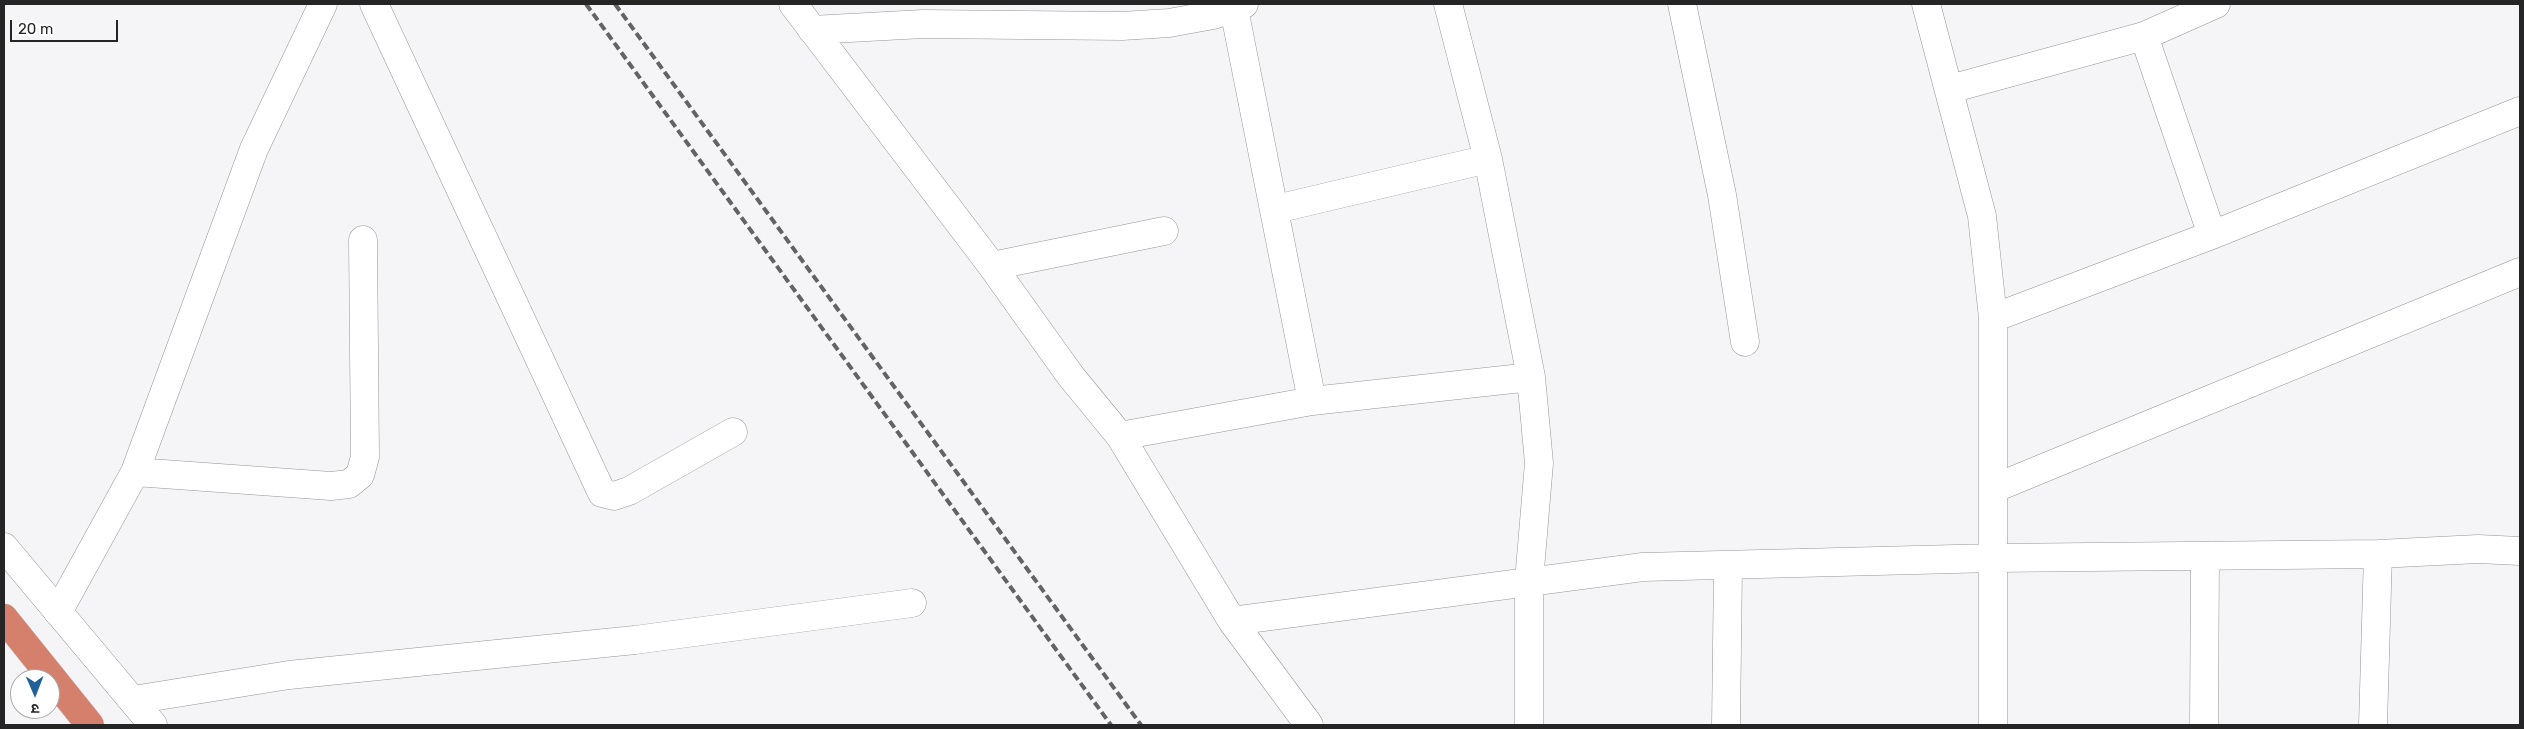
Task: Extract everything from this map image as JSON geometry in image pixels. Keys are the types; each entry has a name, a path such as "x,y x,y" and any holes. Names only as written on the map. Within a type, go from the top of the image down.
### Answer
{"highway":[{"path":"4,618 90,725"}],"street":[{"path":"58,612 135,472 254,149 324,4"},
{"path":"374,4 602,494 614,496 629,491 733,432"},
{"path":"793,4 992,266 1070,375 1120,436 1232,621 1309,725"},
{"path":"1448,4 1488,159 1531,377 1539,463 1529,581 1529,725"},
{"path":"1682,4 1722,195 1745,342"},
{"path":"1926,4 1982,216 1993,318 1995,488 1993,725"},
{"path":"1950,89 2144,36 2216,4"},
{"path":"812,30 924,24 1141,25 1213,16 1237,5 1312,401"},
{"path":"2144,36 2212,235"},
{"path":"1993,318 2212,235 2520,111"},
{"path":"1276,209 1488,159"},
{"path":"992,266 1164,231"},
{"path":"135,472 330,486 349,484 360,474 365,457 363,240"},
{"path":"1995,488 2520,272"},
{"path":"1120,436 1312,401 1531,377"},
{"path":"4,547 153,725"},
{"path":"1232,621 1642,567 1994,558 2378,554 2478,549 2520,551"},
{"path":"2373,725 2378,554"},
{"path":"2204,725 2205,556"},
{"path":"1726,725 1728,566"},
{"path":"133,700 289,675 635,640 912,603"}],"railway":[{"path":"586,4 1111,725"},
{"path":"615,4 1141,725"}]}
